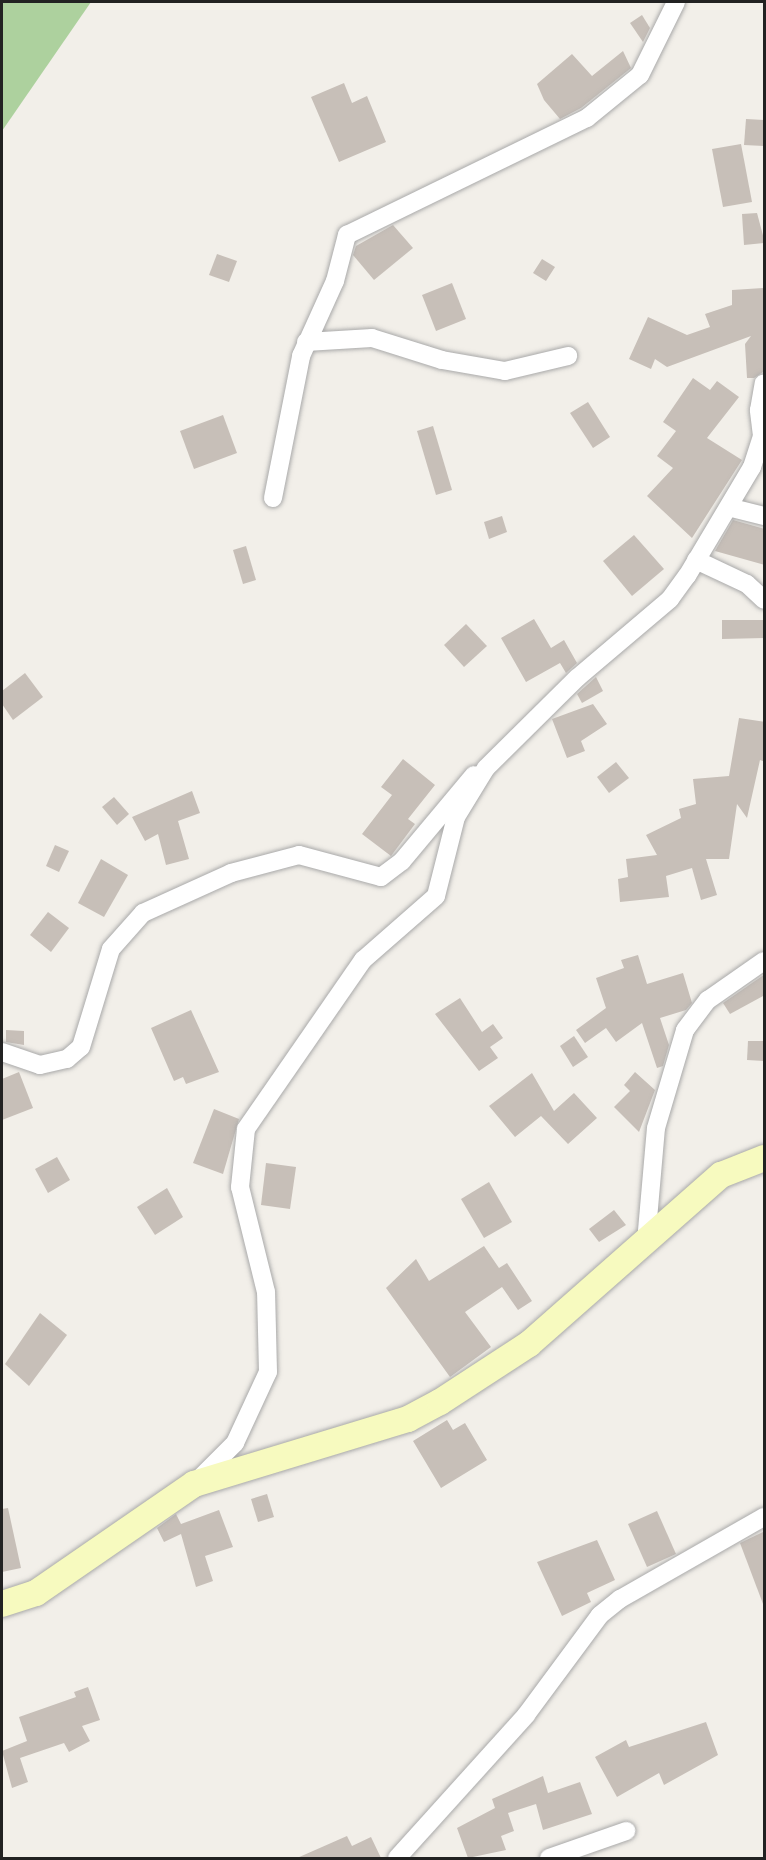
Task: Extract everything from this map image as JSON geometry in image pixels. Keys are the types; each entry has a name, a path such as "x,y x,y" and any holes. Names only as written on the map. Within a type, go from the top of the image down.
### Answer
{"street":[{"path":"273,498 306,342 335,281 347,235 587,118 640,75 676,2"},
{"path":"306,342 372,338 442,360 505,371 568,356"},
{"path":"2,1052 40,1065 67,1059 81,1047 111,949 143,913 231,873 299,855 381,877 402,861 462,785 486,768 577,678 670,599 732,508 763,436 759,410 765,383"},
{"path":"732,508 765,516"},
{"path":"696,560 747,584 765,600"},
{"path":"2,1604 36,1593 194,1484 235,1443 268,1372 266,1292 241,1196 246,1129 363,960 436,896 456,817 486,768"},
{"path":"646,1242 656,1128 685,1030 708,999 765,961"},
{"path":"194,1484 419,1413 529,1344 721,1175 765,1158"},
{"path":"397,1858 526,1715 600,1615 620,1599 765,1517"},
{"path":"549,1858 626,1831"}],"green space":[{"path":"2,2 91,2 2,131"}],"building":[{"path":"642,15 650,28 643,42 630,23"},
{"path":"623,51 631,68 581,108 560,119 544,100 537,84 572,54 592,76"},
{"path":"344,83 352,103 367,96 386,142 339,162 311,97"},
{"path":"746,119 765,120 765,146 744,145"},
{"path":"741,144 752,202 723,207 712,149"},
{"path":"757,213 765,243 744,245 742,214"},
{"path":"393,225 413,248 374,280 353,255 356,246"},
{"path":"217,254 237,261 229,282 209,275"},
{"path":"542,259 555,267 546,281 533,273"},
{"path":"452,283 466,319 436,331 422,295"},
{"path":"763,288 763,372 754,378 747,378 745,344 751,336 667,367 655,359 651,369 629,359 648,317 687,335 710,327 705,314 732,305 732,290"},
{"path":"693,378 710,390 717,381 739,397 707,438 742,460 692,538 647,496 673,468 657,456 676,431 663,422"},
{"path":"588,402 610,437 593,448 570,413"},
{"path":"223,415 237,453 194,469 180,431"},
{"path":"433,426 452,490 436,495 417,431"},
{"path":"502,516 507,532 489,539 484,522"},
{"path":"733,520 765,529 765,565 715,551"},
{"path":"634,535 664,569 632,596 603,561"},
{"path":"246,546 256,580 243,584 233,550"},
{"path":"534,619 551,648 564,640 577,663 566,673 560,663 526,682 501,638"},
{"path":"722,620 765,620 765,638 722,639"},
{"path":"466,624 487,646 464,667 444,645"},
{"path":"25,673 43,697 13,720 2,704 2,691"},
{"path":"596,677 603,691 582,703 577,694"},
{"path":"593,704 607,724 581,741 585,751 567,758 552,719"},
{"path":"739,718 765,722 765,762 760,760 747,818 737,804 729,859 706,859 717,895 701,900 692,868 666,876 669,897 620,902 618,879 628,877 626,859 657,855 646,835 681,818 679,809 696,804 693,779 729,776"},
{"path":"403,759 435,785 408,819 415,824 391,856 362,834 392,795 381,787"},
{"path":"616,762 629,778 609,793 597,777"},
{"path":"192,791 200,813 178,821 189,859 166,865 158,834 145,841 132,817"},
{"path":"114,797 129,814 117,825 102,807"},
{"path":"55,845 69,851 59,872 46,866"},
{"path":"101,859 128,875 104,917 78,903"},
{"path":"48,912 69,928 51,952 30,935"},
{"path":"638,955 647,984 683,973 692,1003 686,1010 660,1018 669,1045 663,1066 657,1068 642,1023 616,1042 606,1028 585,1043 576,1030 606,1008 596,978 624,968 621,960"},
{"path":"765,974 765,995 730,1014 723,1003"},
{"path":"460,998 482,1032 493,1024 503,1038 490,1047 498,1058 479,1071 435,1014"},
{"path":"191,1010 219,1072 186,1084 183,1077 174,1081 151,1028"},
{"path":"6,1030 24,1031 24,1045 6,1042"},
{"path":"574,1036 588,1057 573,1067 560,1046"},
{"path":"748,1041 765,1041 765,1061 747,1060"},
{"path":"19,1072 33,1108 2,1120 2,1079"},
{"path":"635,1072 655,1090 639,1132 614,1107 630,1091 624,1085"},
{"path":"532,1073 554,1111 574,1093 597,1118 568,1144 541,1116 515,1137 489,1106"},
{"path":"214,1109 239,1119 223,1174 193,1163"},
{"path":"57,1157 70,1180 48,1193 35,1169"},
{"path":"266,1163 296,1167 290,1209 261,1205"},
{"path":"489,1182 512,1222 484,1238 461,1199"},
{"path":"167,1188 183,1217 155,1235 137,1207"},
{"path":"614,1210 626,1225 599,1242 589,1229"},
{"path":"484,1246 499,1268 507,1263 532,1301 518,1310 502,1287 465,1312 491,1347 450,1377 386,1288 416,1259 429,1281"},
{"path":"40,1313 67,1335 29,1386 5,1364"},
{"path":"447,1420 453,1430 465,1423 487,1460 441,1488 413,1441"},
{"path":"267,1494 274,1517 258,1522 251,1499"},
{"path":"8,1508 21,1568 2,1572 2,1509"},
{"path":"219,1510 233,1547 205,1556 213,1581 196,1587 181,1534 164,1542 157,1528 176,1514 181,1524"},
{"path":"657,1511 676,1554 647,1567 628,1524"},
{"path":"765,1531 765,1604 763,1604 740,1543"},
{"path":"597,1540 615,1580 587,1593 591,1602 562,1616 537,1562"},
{"path":"88,1687 100,1720 82,1726 90,1741 69,1752 64,1743 20,1758 28,1782 12,1788 2,1751 27,1741 19,1717 76,1697 74,1692"},
{"path":"706,1722 718,1755 664,1785 659,1773 617,1797 595,1757 626,1740 629,1747"},
{"path":"543,1776 548,1793 580,1782 592,1814 543,1830 536,1804 508,1813 514,1831 501,1836 506,1850 468,1858 457,1828 495,1808 492,1799"},
{"path":"347,1836 352,1846 371,1837 381,1858 297,1858"}]}
